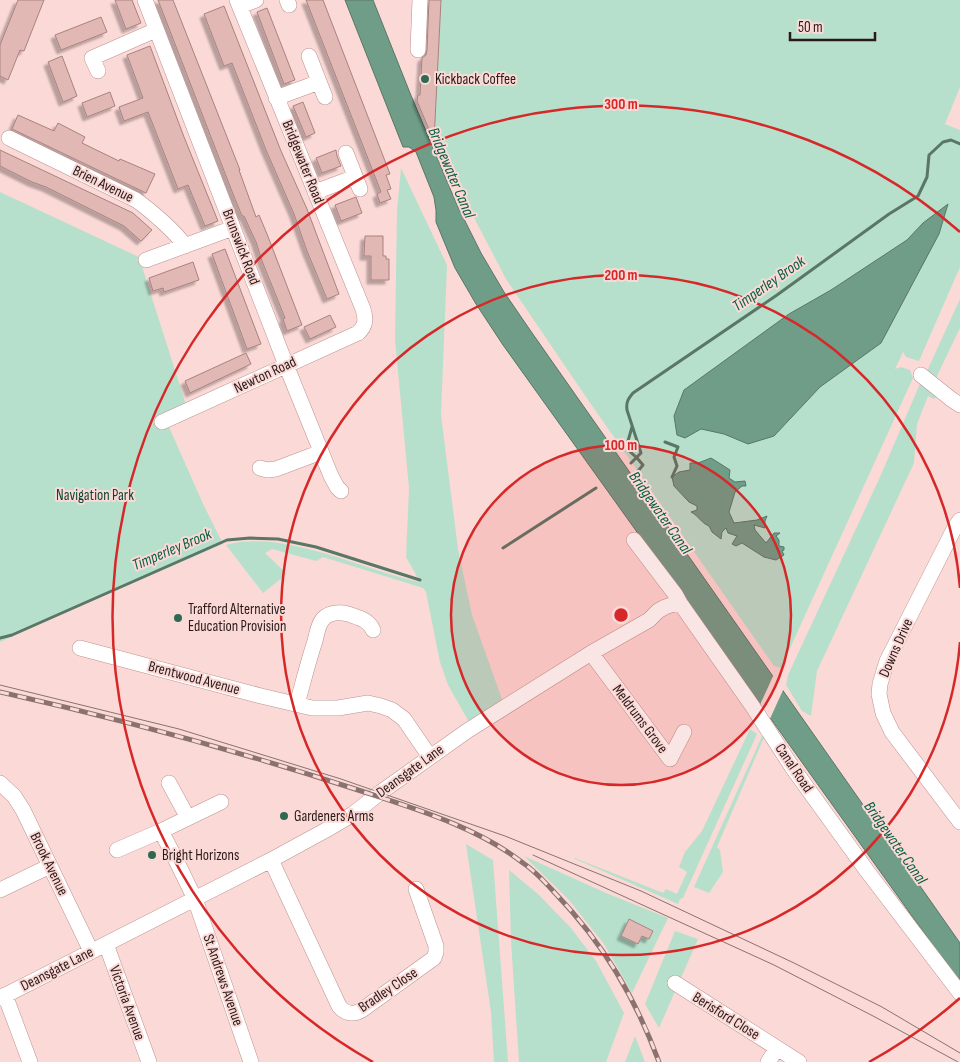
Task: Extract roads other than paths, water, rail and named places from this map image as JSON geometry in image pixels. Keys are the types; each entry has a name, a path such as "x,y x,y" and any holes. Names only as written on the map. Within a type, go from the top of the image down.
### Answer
{"street":[{"name":"Brunswick Road","path":"145,0 286,365 334,483 341,492"},
{"path":"238,3 256,0"},
{"path":"418,50 420,0"},
{"name":"Bridgewater Road","path":"238,3 363,309 365,324"},
{"path":"98,72 92,58 156,30"},
{"path":"309,56 325,97"},
{"path":"276,98 319,82"},
{"name":"Brien Avenue","path":"9,138 136,200 180,239 185,246"},
{"path":"315,192 358,183 346,153"},
{"path":"146,260 234,228"},
{"name":"Newton Road","path":"162,422 358,333 365,324"},
{"path":"922,376 960,405"},
{"path":"260,468 267,470 276,469 321,452"},
{"name":"Downs Drive","path":"960,520 887,661 882,674 879,694 883,713 892,732 960,822"},
{"name":"Canal Road","path":"634,540 675,594 792,767 867,871 960,993"},
{"name":"Deansgate Lane","path":"3,997 326,830 353,814 467,731 649,620 658,611 671,604 680,603"},
{"path":"297,704 311,652 323,618 333,613 344,613 366,620 374,630"},
{"name":"Brentwood Avenue","path":"89,645 318,709 368,703 386,707 404,719 430,757"},
{"name":"Meldrums Grove","path":"592,654 670,759 684,732"},
{"name":"Brook Avenue","path":"0,783 18,802 91,951"},
{"path":"169,783 188,818"},
{"path":"117,850 221,802"},
{"name":"St Andrews Avenue","path":"161,831 194,899 251,1062"},
{"name":"Bradley Close","path":"271,860 339,1006 350,1013 362,1010 434,958 436,946 416,889"},
{"path":"0,890 50,866"},
{"name":"Victoria Avenue","path":"106,944 149,1062"},
{"name":"Berisford Close","path":"674,983 799,1062"},
{"path":"3,997 30,1062"},
{"path":"768,1062 777,1048"}],"waterway":[{"name":"Timperley Brook","path":"631,463 641,453 627,410 628,401 633,393 777,295 889,214 918,196 927,177 929,155 943,142 951,140 960,144"},
{"name":"Bridgewater Canal","path":"632,427 626,448 643,465 638,471"},
{"path":"665,442 678,447 674,457 677,466 672,477"},
{"name":"Timperley Brook","path":"503,548 596,488"},
{"name":"Timperley Brook","path":"0,638 12,635 227,540 250,538 278,539 316,547 420,580"}],"tram line":[{"path":"0,685 179,729 341,779 505,836 641,891 794,963 882,1007 960,1053"},
{"path":"533,855 774,965 958,1062"}],"railway":[{"path":"0,692 90,713 267,762 421,811 485,838 536,873 588,931 603,951 628,993 650,1038 659,1062"}],"place":[{"name":"Kickback Coffee","path":"425,79"},
{"name":"Trafford Alternative Education Provision","path":"178,618"},
{"name":"Gardeners Arms","path":"284,816"},
{"name":"Bright Horizons","path":"152,855"}],"park label":[{"name":"Navigation Park","path":"95,495"}]}
